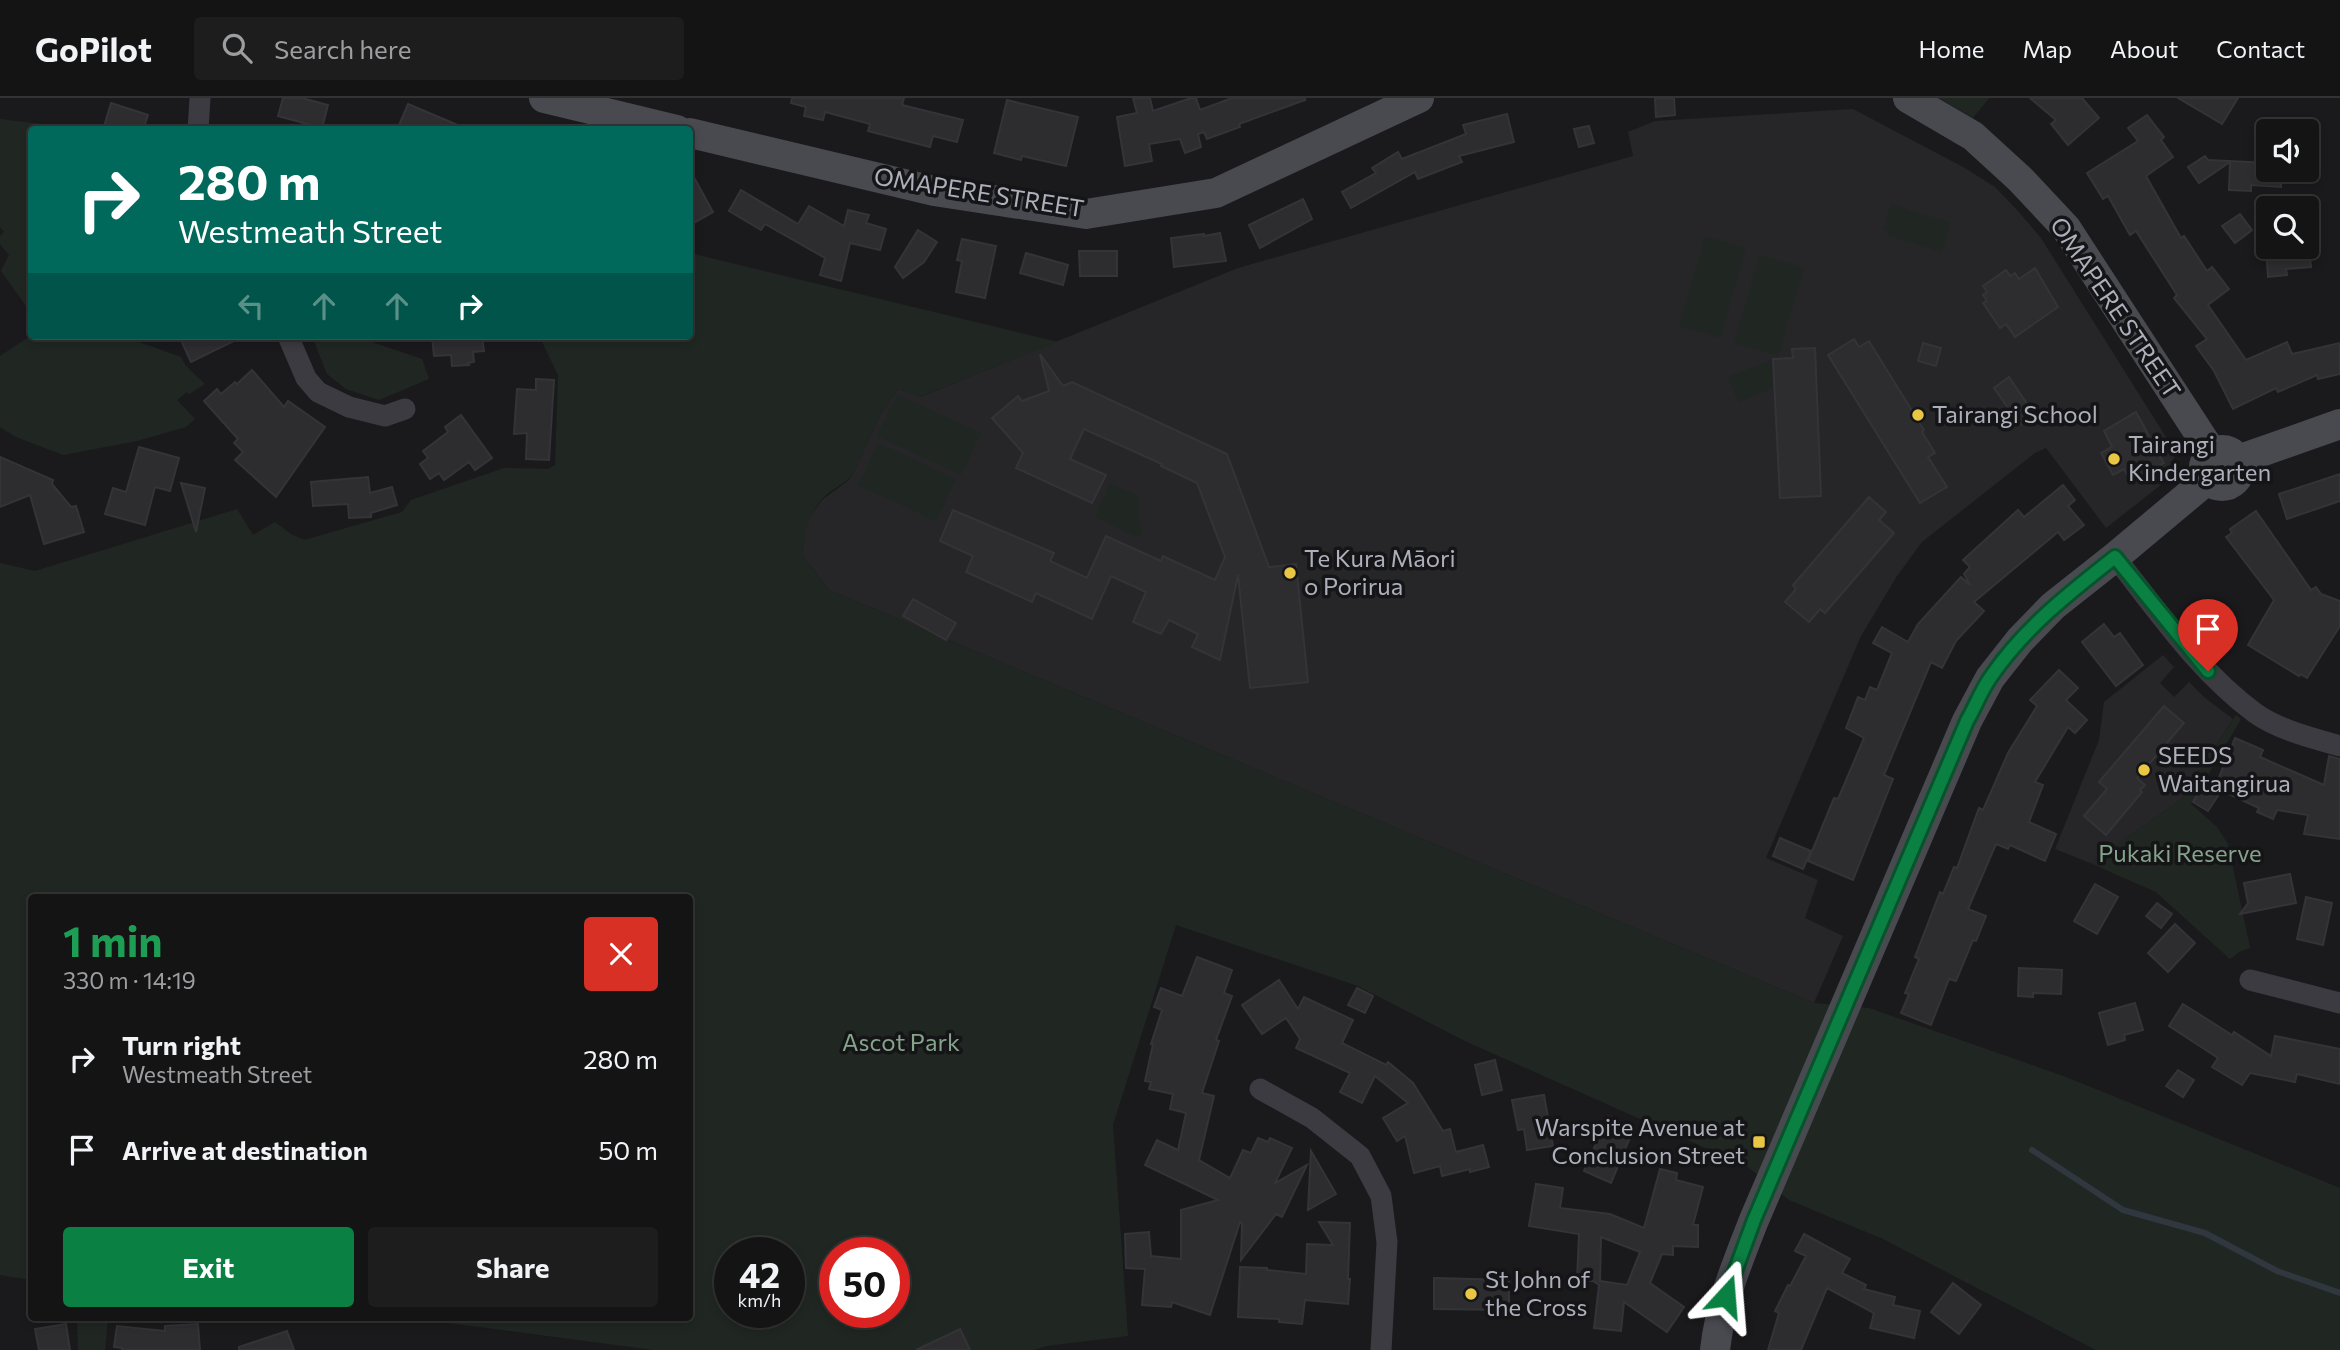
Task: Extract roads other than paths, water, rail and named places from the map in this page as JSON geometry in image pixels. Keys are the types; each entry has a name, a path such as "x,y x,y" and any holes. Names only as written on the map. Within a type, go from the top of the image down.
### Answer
{"main road":[{"path":"544,98 660,126"},
{"name":"OMAPERE STREET","path":"693,134 934,191 1086,214 1216,193 1419,98"},
{"name":"OMAPERE STREET","path":"1908,98 1973,136 2020,179 2066,228 2219,464"},
{"path":"1715,1350 1718,1320 1733,1272 1967,721 1990,678 2020,640 2053,606 2115,557 2219,464 2340,424"}],"street":[{"path":"198,126 200,98"},
{"path":"290,340 306,378 318,392 349,407 385,416 404,409"},
{"path":"2115,557 2208,671 2257,714 2301,735 2340,746"},
{"path":"2250,980 2340,1003"},
{"path":"1260,1089 1312,1118 1360,1156 1381,1196 1387,1242 1381,1350"}],"waterway":[{"path":"2032,1150 2123,1210 2205,1233 2277,1271 2340,1293"}],"place":[{"name":"Tairangi School","path":"1918,415"},
{"name":"Tairangi Kindergarten","path":"2114,459"},
{"name":"Te Kura Māori o Porirua","path":"1290,573"},
{"name":"SEEDS Waitangirua","path":"2144,770"},
{"name":"Warspite Avenue at Conclusion Street","path":"1759,1142"},
{"name":"St John of the Cross","path":"1471,1294"}],"park label":[{"name":"Pukaki Reserve","path":"2180,854"},
{"name":"Ascot Park","path":"901,1043"}]}
